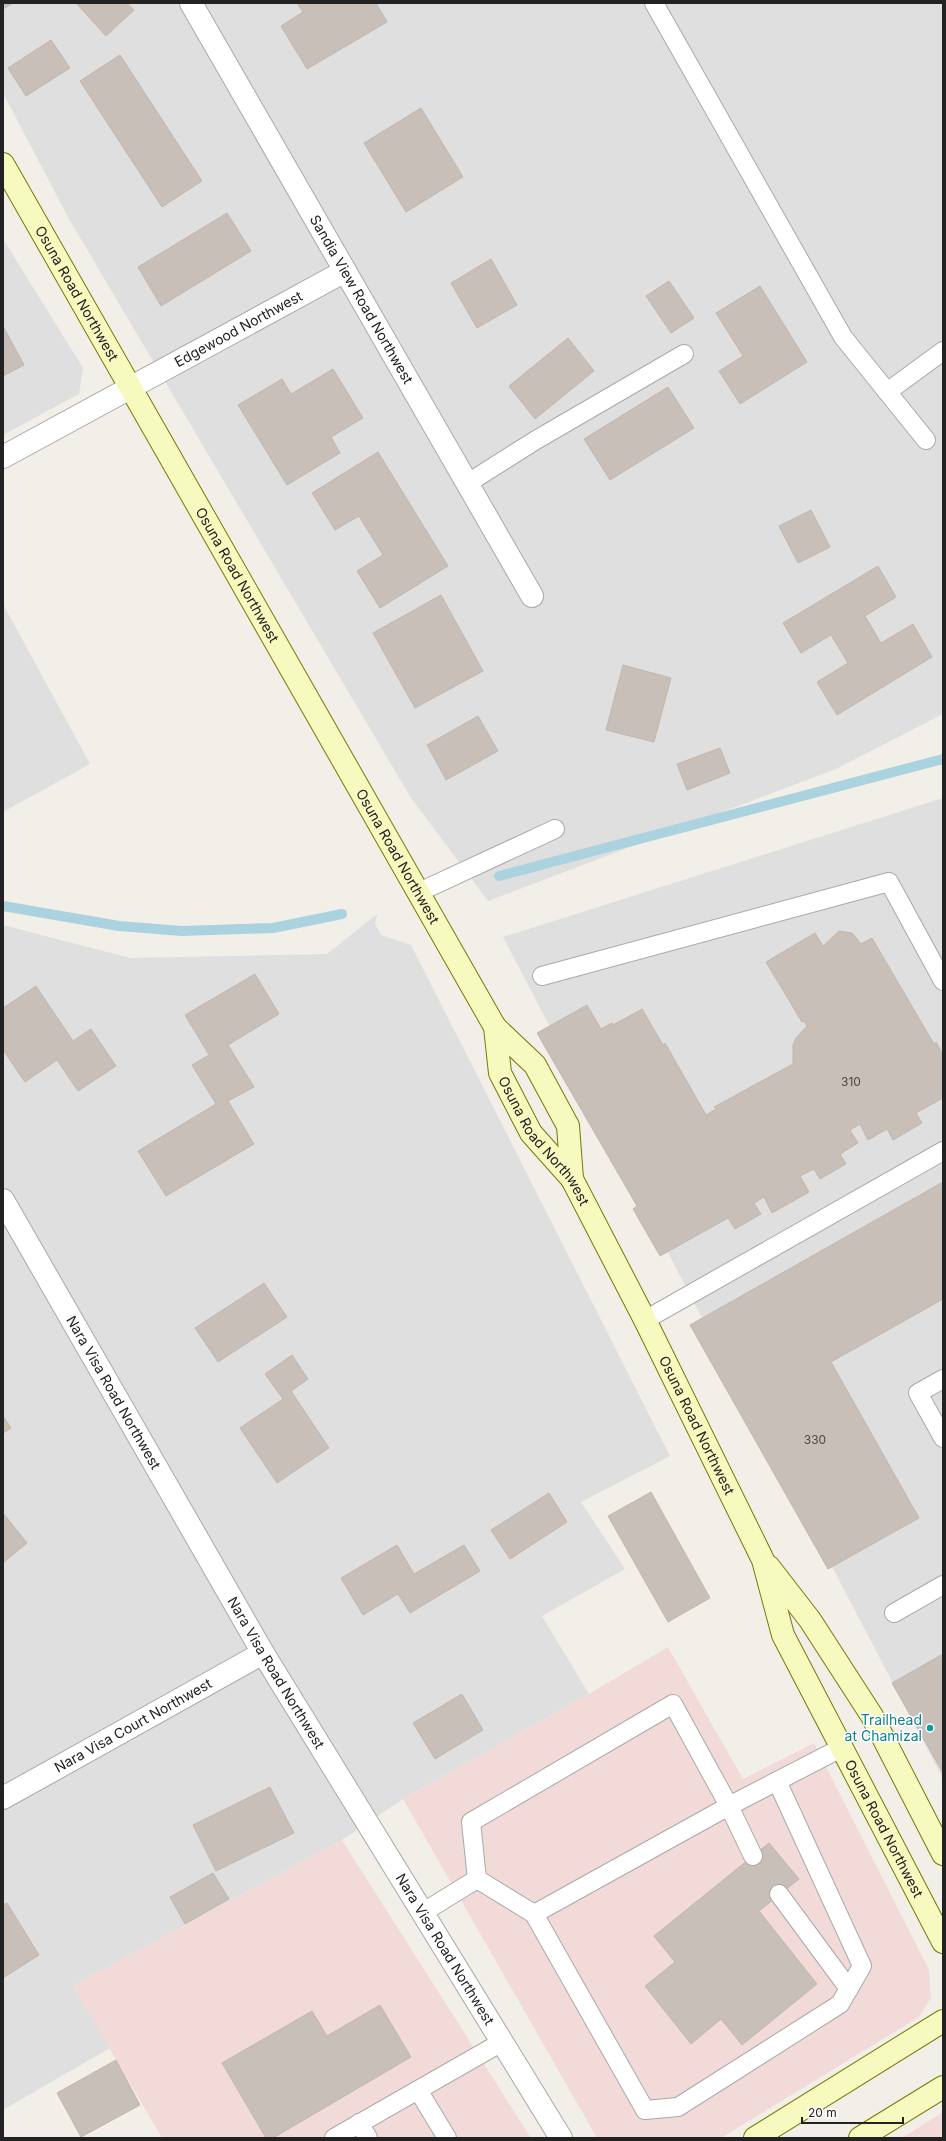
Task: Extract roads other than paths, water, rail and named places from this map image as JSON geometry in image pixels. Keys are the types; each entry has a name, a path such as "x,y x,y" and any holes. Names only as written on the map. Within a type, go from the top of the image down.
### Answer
{"main road":[{"name":"Osuna Road Northwest","path":"3,164 132,388 417,893 495,1027 500,1073 531,1133 572,1180 645,1320 763,1560 783,1635 843,1747 943,1942"},
{"path":"495,1027 535,1065 568,1126 572,1180"},
{"name":"Osuna Road Northwest","path":"763,1560 810,1620 872,1716 943,1854"},
{"path":"755,2138 943,2021"},
{"path":"860,2138 943,2087"}],"street":[{"name":"Sandia View Road Northwest","path":"191,3 532,596"},
{"name":"Edgewood Northwest","path":"3,457 345,271"},
{"name":"Nara Visa Road Northwest","path":"3,1200 263,1653 561,2138"},
{"name":"Nara Visa Court Northwest","path":"3,1798 263,1653"}],"lane":[{"path":"654,3 842,337 926,440"},
{"path":"887,392 943,351"},
{"path":"468,484 536,440 684,354"},
{"path":"417,893 555,829"},
{"path":"542,976 889,882 943,981"},
{"path":"645,1320 943,1151"},
{"path":"943,1379 918,1393 943,1438"},
{"path":"894,1613 943,1585"},
{"path":"477,1879 471,1822 673,1704 729,1806 753,1856"},
{"path":"534,1914 777,1780 843,1747"},
{"path":"477,1879 534,1914 645,2110 678,2107 840,2004 862,1966 777,1780"},
{"path":"422,1913 477,1879"},
{"path":"779,1894 849,1989"},
{"path":"334,2138 363,2130 418,2090 502,2042"},
{"path":"418,2090 447,2138"}],"waterway":[{"path":"499,876 943,759"},
{"path":"3,906 119,926 182,931 273,928 342,914"}],"place":[{"name":"Trailhead at Chamizal","path":"930,1728"}]}
